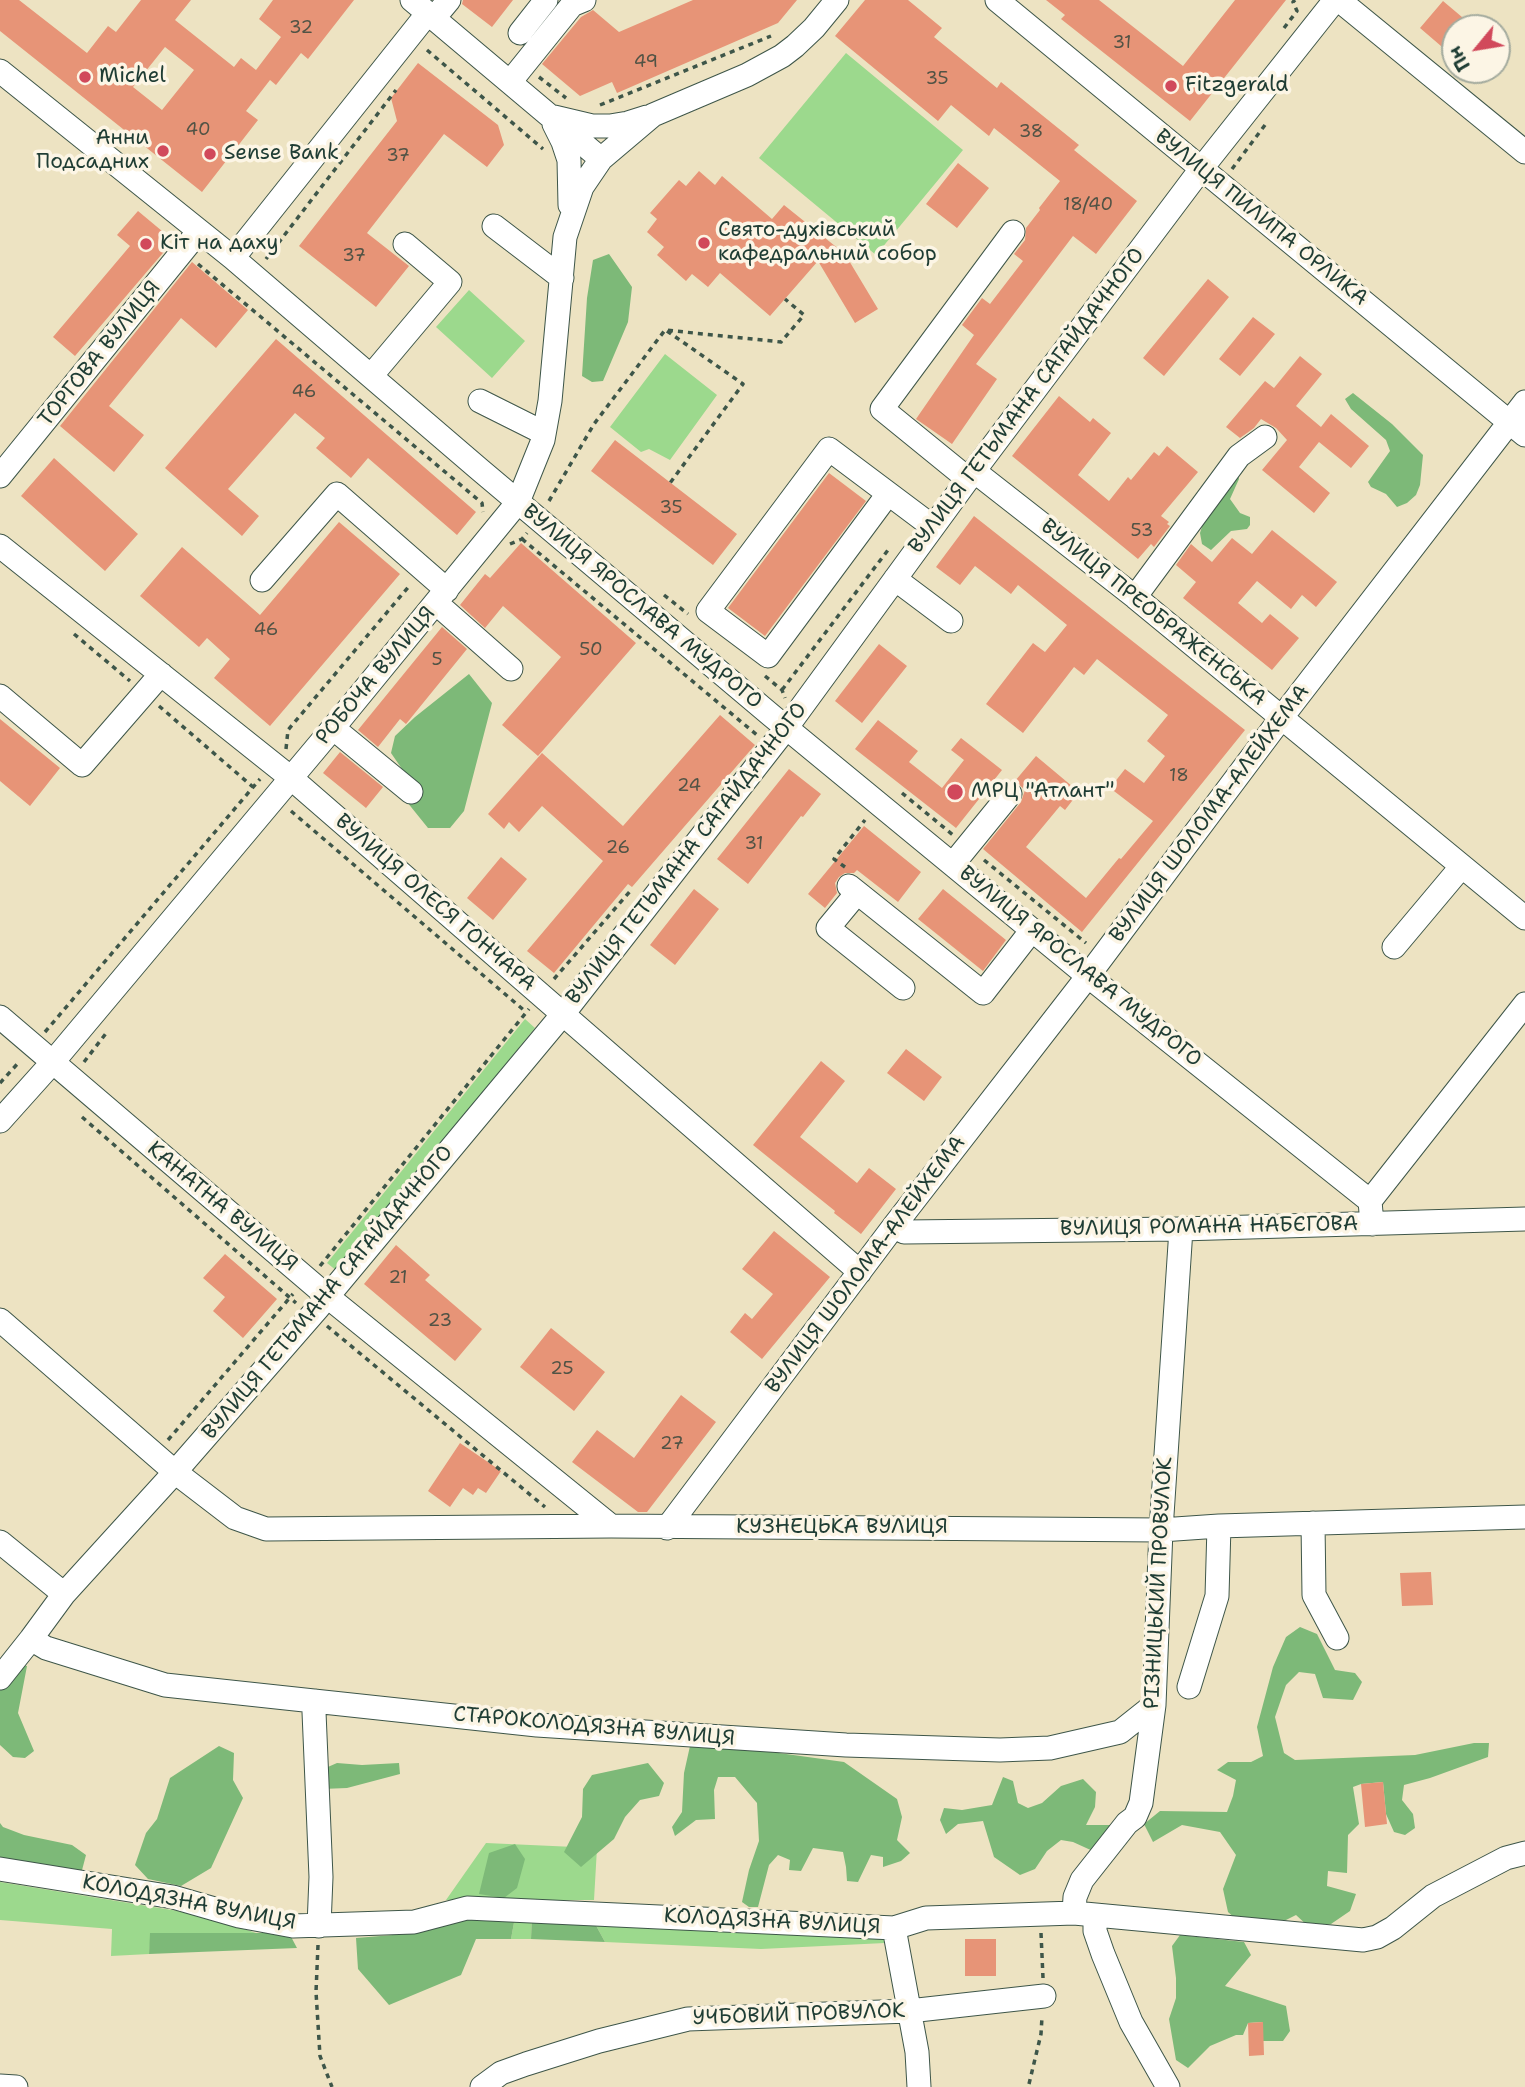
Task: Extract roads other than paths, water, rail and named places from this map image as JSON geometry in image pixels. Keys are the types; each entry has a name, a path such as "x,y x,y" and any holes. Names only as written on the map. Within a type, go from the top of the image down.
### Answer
{"street":[{"path":"233,258 425,10 449,0"},
{"path":"520,33 546,0"},
{"path":"510,82 572,5 584,0"},
{"path":"549,115 581,124 610,126 653,115 747,75 782,56 814,28 837,0"},
{"name":"ВУЛИЦЯ ПИЛИПА ОРЛИКА","path":"997,0 1517,428"},
{"path":"1337,0 1525,152"},
{"name":"ВУЛИЦЯ ГЕТЬМАНА САГАЙДАЧНОГО","path":"0,1678 64,1594 328,1297 563,1014 772,747 971,475 1201,169 1337,0"},
{"path":"425,10 601,159"},
{"name":"ВУЛИЦЯ ЯРОСЛАВА МУДРОГО","path":"0,71 233,258 518,502 1032,930 1370,1201"},
{"path":"549,115 564,142 569,160 571,198 565,237"},
{"name":"РОБОЧА ВУЛИЦЯ","path":"0,1121 52,1063 282,770 333,728 431,586 518,502 544,433 550,401 565,237 582,187 601,159 653,115"},
{"path":"494,226 562,278"},
{"name":"ТОРГОВА ВУЛИЦЯ","path":"0,476 199,231"},
{"name":"ВУЛИЦЯ ПРЕОБРАЖЕНСЬКА","path":"1013,232 882,409 1135,597 1525,918"},
{"path":"371,376 450,282 405,244"},
{"path":"480,401 544,433"},
{"name":"ВУЛИЦЯ ШОЛОМА-АЛЕЙХЕМА","path":"667,1528 1282,717 1517,428 1525,402"},
{"path":"1135,597 1239,456 1265,437"},
{"path":"888,494 768,656 708,611 829,449 933,527"},
{"path":"262,580 337,494 511,669"},
{"name":"ВУЛИЦЯ ОЛЕСЯ ГОНЧАРА","path":"0,546 282,770 533,1003 563,1014 860,1272"},
{"path":"895,579 951,621"},
{"path":"0,696 82,765 161,674"},
{"path":"333,728 411,792"},
{"path":"953,864 1010,794"},
{"path":"1394,947 1462,866"},
{"path":"903,988 828,928 854,885 983,992 1032,930"},
{"path":"1371,1224 1370,1201 1525,1004"},
{"name":"КАНАТНА ВУЛИЦЯ","path":"0,1017 328,1297 611,1526"},
{"name":"ВУЛИЦЯ РОМАНА НАБЄГОВА","path":"894,1226 904,1232 1181,1229 1525,1219"},
{"name":"РІЗНИЦЬКИЙ ПРОВУЛОК","path":"1168,2087 1130,2022 1095,1931 1075,1897 1082,1880 1127,1823 1135,1817 1141,1803 1154,1705 1161,1530 1181,1229"},
{"name":"КУЗНЕЦЬКА ВУЛИЦЯ","path":"0,1320 175,1472 235,1518 266,1529 611,1526 1161,1530 1219,1525 1525,1517"},
{"path":"1313,1523 1314,1595 1337,1638"},
{"path":"1189,1687 1217,1596 1219,1525"},
{"path":"0,1542 64,1594"},
{"name":"СТАРОКОЛОДЯЗНА ВУЛИЦЯ","path":"32,1639 46,1648 165,1685 537,1725 846,1745 1000,1750 1050,1748 1112,1735 1129,1727 1154,1705"},
{"path":"315,1701 313,1712 321,1877 319,1926"},
{"name":"КОЛОДЯЗНА ВУЛИЦЯ","path":"0,1869 173,1897 239,1916 293,1926 414,1923 467,1908 894,1928 926,1918 1085,1914 1363,1940 1377,1937 1393,1928 1433,1896 1506,1858 1525,1853"},
{"path":"894,1928 917,2052 919,2087"},
{"name":"УЧБОВИЙ ПРОВУЛОК","path":"482,2087 501,2073 526,2064 598,2041 688,2019 909,2011 1044,1996"},
{"path":"0,2086 16,2087"}],"place":[{"name":"Michel","path":"85,77"},
{"name":"Fitzgerald","path":"1171,86"},
{"name":"Анни Подсадних","path":"163,151"},
{"name":"Sense Bank","path":"210,154"},
{"name":"Свято-духівський кафедральний собор","path":"704,243"},
{"name":"Кіт на даху","path":"146,244"},
{"name":"МРЦ \"Атлант\"","path":"955,792"}]}
